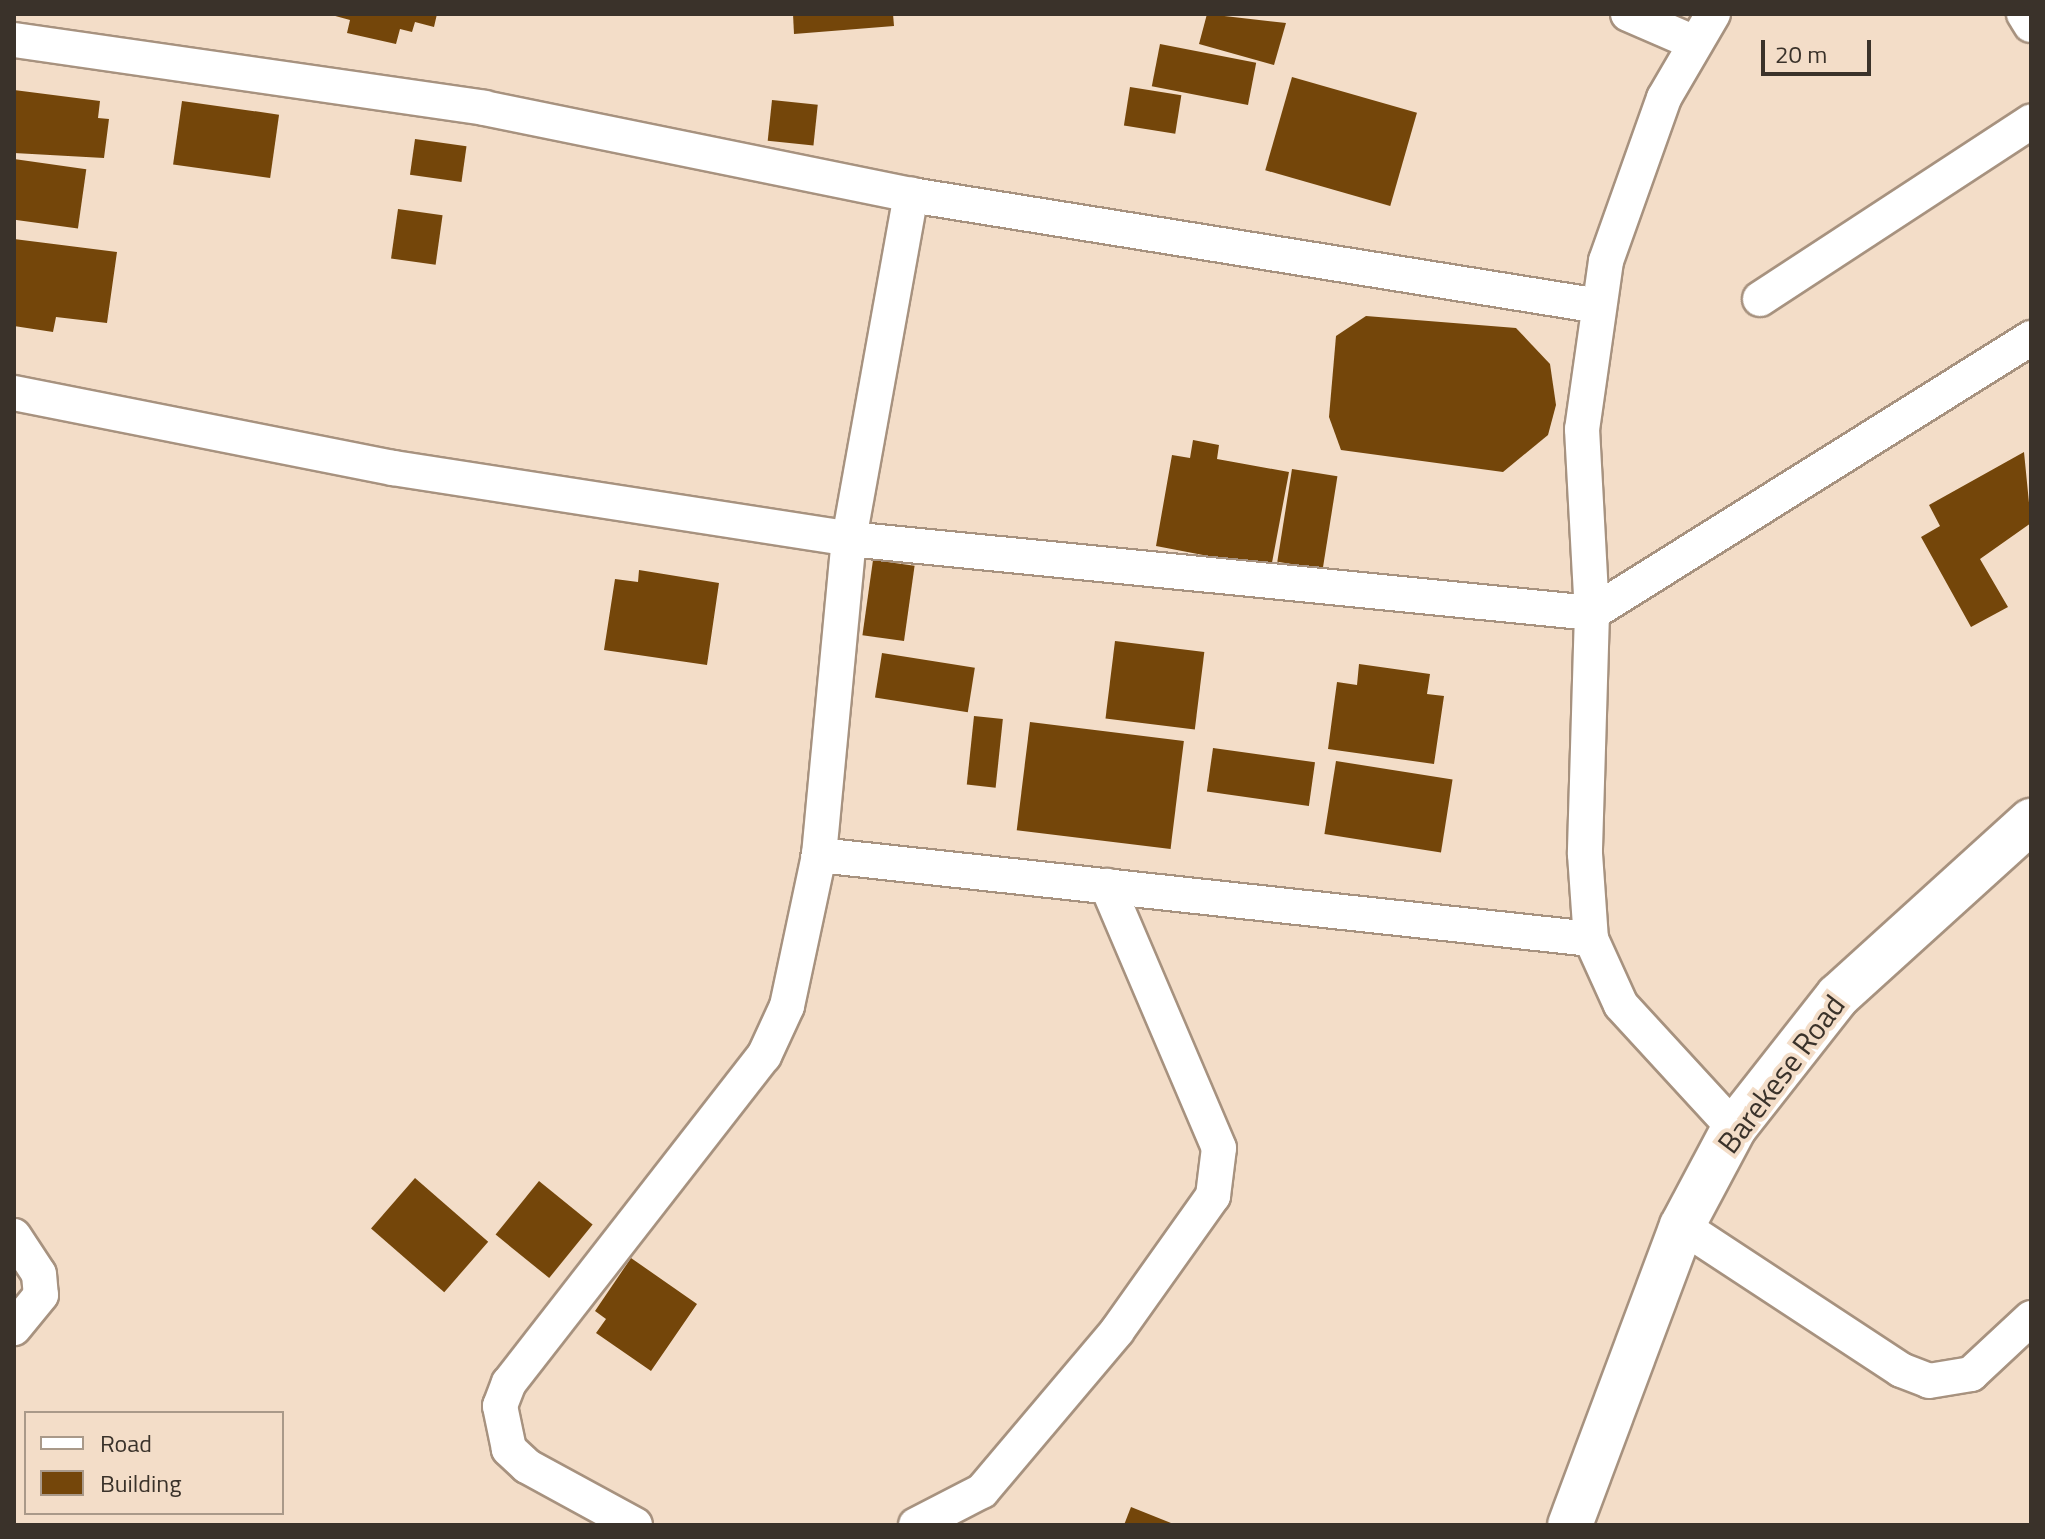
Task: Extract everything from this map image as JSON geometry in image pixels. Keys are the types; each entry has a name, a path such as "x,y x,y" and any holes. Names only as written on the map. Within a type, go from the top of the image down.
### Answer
{"main road":[{"name":"Barekese Road","path":"1570,1525 1682,1226 1734,1128 1838,996 2031,821"}],"street":[{"path":"18,14 24,42 484,108 911,195 1599,306"},
{"path":"1628,14 1695,43"},
{"path":"1713,14 1659,113 1606,261 1599,306 1582,429 1592,613 1585,854 1591,939 1621,1005 1734,1128"},
{"path":"2024,14 2031,25"},
{"path":"1760,299 2031,122"},
{"path":"635,1525 527,1466 509,1449 500,1406 509,1383 764,1056 787,1006 819,855 849,539 911,195"},
{"path":"14,393 393,468 849,539 1592,613 2031,338"},
{"path":"819,855 1591,939"},
{"path":"916,1525 982,1491 1117,1331 1213,1196 1219,1148 1107,886"},
{"path":"1682,1226 1901,1370 1929,1381 1971,1374 2031,1318"},
{"path":"14,1236 39,1274 41,1295 14,1328"}],"building":[{"path":"328,14 437,14 434,27 415,22 412,32 400,29 396,44 347,33 350,20"},
{"path":"793,14 893,14 894,26 794,34"},
{"path":"1207,14 1286,23 1274,65 1199,44"},
{"path":"1160,44 1256,63 1248,105 1152,86"},
{"path":"1292,77 1417,113 1390,206 1265,170"},
{"path":"1130,87 1181,95 1175,134 1124,126"},
{"path":"14,90 100,101 98,118 109,119 104,158 14,153"},
{"path":"772,100 818,105 813,146 768,141"},
{"path":"182,101 279,115 270,178 173,164"},
{"path":"415,139 466,146 461,182 410,175"},
{"path":"14,159 86,169 78,229 14,220"},
{"path":"398,209 443,215 436,265 391,259"},
{"path":"14,239 117,252 107,323 56,317 53,332 14,326"},
{"path":"1366,316 1516,328 1550,364 1556,405 1548,435 1503,472 1341,450 1329,417 1336,336"},
{"path":"1193,440 1219,445 1217,459 1289,472 1271,568 1156,546 1172,455 1190,458"},
{"path":"2024,452 2031,523 1980,559 2008,607 1971,627 1921,537 1940,526 1929,505"},
{"path":"1292,469 1337,476 1323,569 1277,562"},
{"path":"873,560 915,566 904,641 862,635"},
{"path":"639,570 719,583 707,665 604,650 615,579 638,582"},
{"path":"1115,641 1204,652 1195,729 1105,718"},
{"path":"882,653 975,668 968,712 875,697"},
{"path":"1359,664 1430,674 1427,694 1444,696 1434,764 1328,749 1337,682 1357,685"},
{"path":"974,716 1003,719 996,788 967,785"},
{"path":"1030,722 1184,741 1171,849 1017,830"},
{"path":"1213,748 1315,762 1309,806 1207,792"},
{"path":"1336,761 1453,779 1441,853 1324,834"},
{"path":"415,1178 488,1242 444,1292 371,1229"},
{"path":"539,1181 593,1224 549,1278 496,1235"},
{"path":"631,1258 697,1304 651,1371 596,1333 606,1319 595,1311"},
{"path":"1131,1507 1176,1525 1124,1525"}]}
